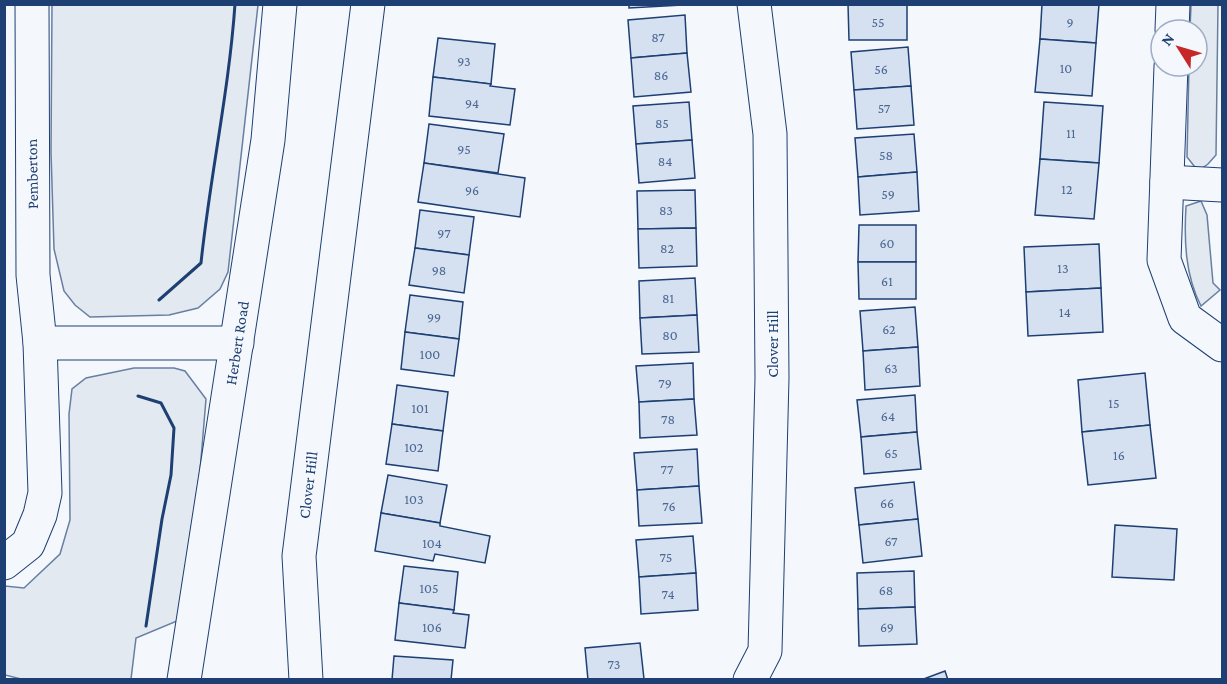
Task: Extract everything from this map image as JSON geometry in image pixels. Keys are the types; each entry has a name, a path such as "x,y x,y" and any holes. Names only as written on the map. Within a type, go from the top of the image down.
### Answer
{"street":[{"name":"Pemberton","path":"4,563 28,544 40,515 45,492 40,343 33,275 32,4"},
{"name":"Herbert Road","path":"184,680 268,140 280,4"},
{"name":"Clover Hill","path":"306,680 299,556 368,4"},
{"name":"Clover Hill","path":"750,680 765,651 772,378 770,134 754,4"},
{"path":"1171,78 1164,260 1185,318 1222,350"},
{"path":"1167,182 1222,185"},
{"path":"40,343 237,343"}],"shaded area":[{"path":"52,5 258,5 228,272 220,289 198,308 169,315 90,317 75,305 64,291 54,249 51,152"},
{"path":"1191,5 1218,5 1216,155 1198,171 1187,157 1189,78 1209,78 1209,18 1190,18"},
{"path":"1201,201 1207,215 1213,283 1220,290 1201,306 1189,270 1185,232 1186,206"},
{"path":"134,368 174,368 185,371 206,399 200,471 177,621 136,638 131,679 25,680 5,675 5,586 24,588 60,554 70,520 69,414 72,389 86,378"}],"building":[{"path":"629,4 682,4 682,5 629,8"},
{"path":"848,4 907,4 907,40 849,40"},
{"path":"1042,4 1099,4 1096,43 1040,39"},
{"path":"685,15 687,53 631,58 628,20"},
{"path":"438,38 495,44 491,84 433,77"},
{"path":"1040,39 1096,43 1092,96 1035,92"},
{"path":"908,47 911,86 854,90 851,52"},
{"path":"687,53 691,92 634,97 631,58"},
{"path":"433,77 515,89 510,125 429,116"},
{"path":"911,86 914,125 857,129 854,90"},
{"path":"689,102 692,140 636,144 633,106"},
{"path":"1044,102 1103,106 1099,163 1040,159"},
{"path":"429,124 504,134 498,173 424,163"},
{"path":"914,134 917,172 858,177 855,138"},
{"path":"692,140 695,178 639,183 636,144"},
{"path":"1040,159 1099,163 1094,219 1035,215"},
{"path":"424,163 525,178 520,217 418,202"},
{"path":"917,172 919,211 860,215 858,177"},
{"path":"695,190 696,228 638,229 637,191"},
{"path":"420,210 474,217 469,255 415,248"},
{"path":"859,225 916,225 916,262 858,262"},
{"path":"696,228 697,266 639,268 638,229"},
{"path":"1099,244 1101,288 1026,292 1024,247"},
{"path":"415,248 469,255 464,293 409,285"},
{"path":"858,262 916,262 916,299 859,299"},
{"path":"695,278 697,315 640,318 639,281"},
{"path":"1101,288 1103,332 1028,336 1026,292"},
{"path":"410,295 463,302 459,339 405,332"},
{"path":"915,307 918,347 863,351 860,311"},
{"path":"697,315 699,352 642,354 640,318"},
{"path":"405,332 459,339 454,376 401,369"},
{"path":"918,347 920,386 865,390 863,351"},
{"path":"693,363 694,399 639,402 636,366"},
{"path":"1145,373 1150,425 1082,432 1078,380"},
{"path":"397,385 448,392 443,431 392,424"},
{"path":"915,395 917,432 861,437 857,400"},
{"path":"694,399 697,435 640,438 639,402"},
{"path":"392,424 443,431 438,471 386,464"},
{"path":"1150,425 1156,478 1088,485 1082,432"},
{"path":"917,432 921,469 864,474 861,437"},
{"path":"697,449 699,486 637,490 634,453"},
{"path":"388,475 447,485 440,523 381,513"},
{"path":"914,482 918,519 859,525 855,488"},
{"path":"699,486 702,523 639,526 637,490"},
{"path":"381,513 440,523 440,526 490,536 485,563 435,554 433,561 375,551"},
{"path":"918,519 922,556 863,563 859,525"},
{"path":"1115,525 1177,529 1174,580 1112,577"},
{"path":"693,536 696,573 639,577 636,540"},
{"path":"404,566 458,572 454,610 399,603"},
{"path":"914,571 915,607 858,609 857,573"},
{"path":"696,573 698,610 641,614 639,577"},
{"path":"399,603 454,610 453,613 469,615 465,648 395,640"},
{"path":"915,607 917,644 859,646 858,609"},
{"path":"640,643 644,679 588,680 585,648"},
{"path":"394,656 453,660 451,680 392,680"},
{"path":"945,671 948,680 921,680"}],"wall":[{"path":"159,300 201,263 235,4"},
{"path":"138,396 161,403 174,428 171,475 146,626"}]}
